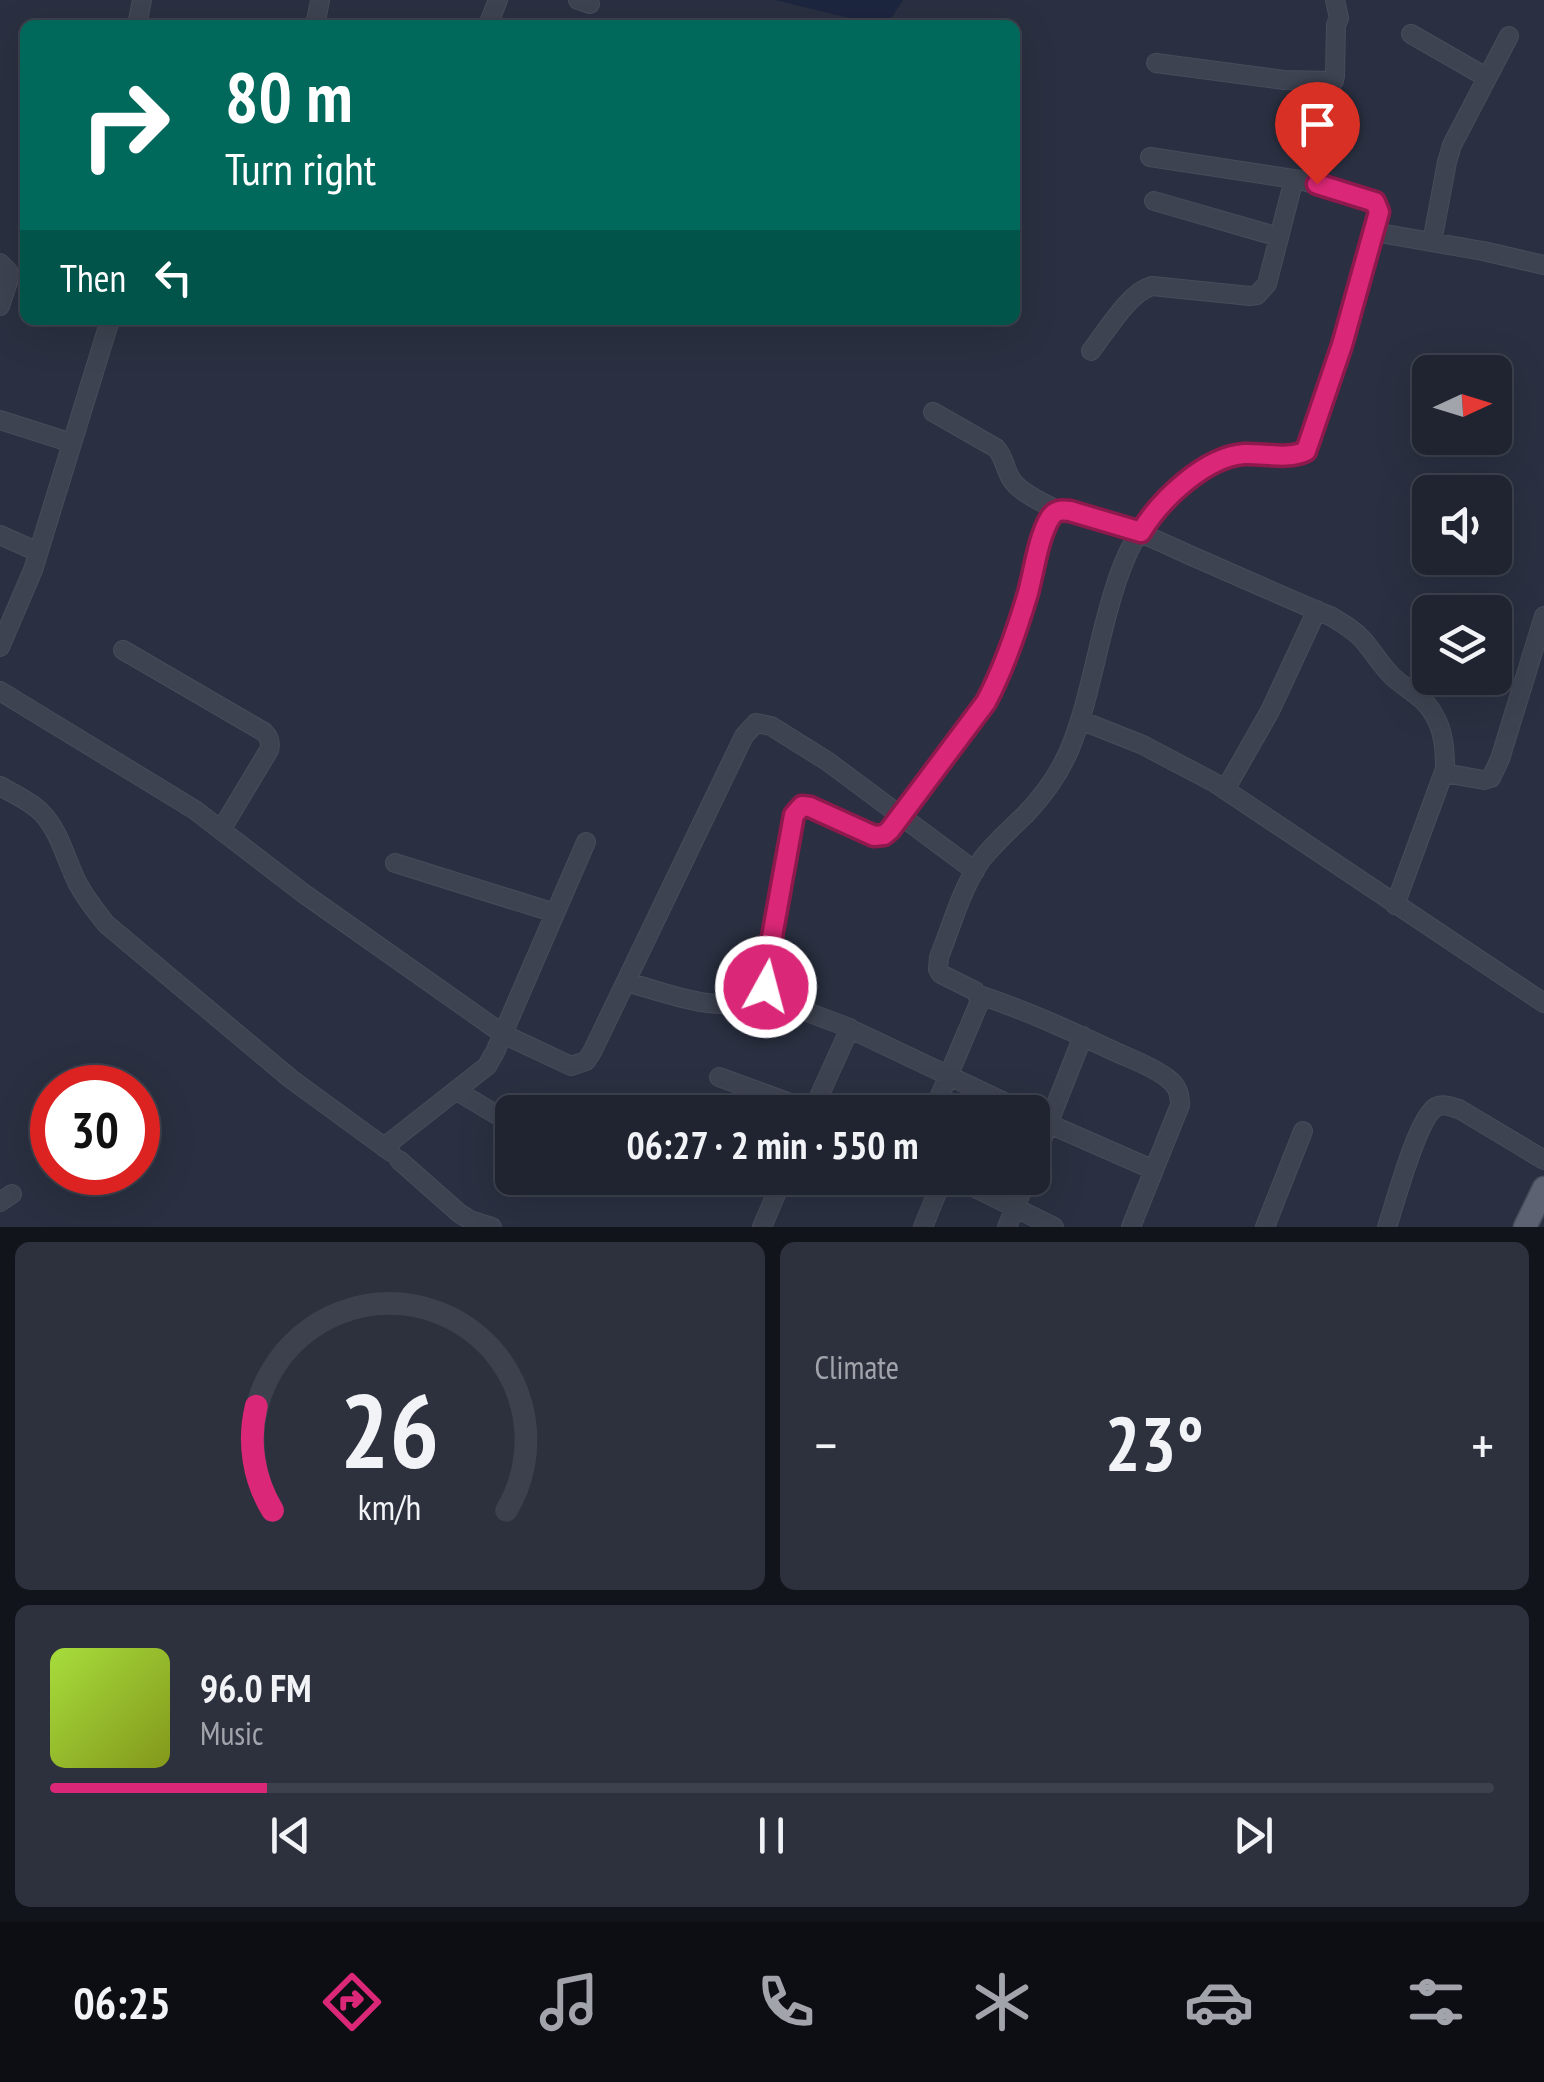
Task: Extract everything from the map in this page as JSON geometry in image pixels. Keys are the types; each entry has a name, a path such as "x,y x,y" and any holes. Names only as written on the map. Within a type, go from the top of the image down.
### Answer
{"main road":[{"path":"1525,1227 1544,1188"}],"street":[{"path":"1317,184 1325,102 1334,81 1339,18 1335,0"},
{"path":"1411,34 1486,77"},
{"path":"1432,242 1452,145 1510,36"},
{"path":"1156,63 1284,80 1334,81"},
{"path":"1131,1227 1180,1105 1177,1086 1166,1076 1083,1036 979,995 940,974 938,963 975,871 994,845 1044,794 1074,740 1100,640 1132,544 1165,499 1214,464 1244,454 1289,455 1306,451 1342,345 1379,212 1375,202 1317,184 1150,156"},
{"path":"1092,351 1129,302 1146,287 1257,295 1267,284 1294,179"},
{"path":"1154,201 1279,237"},
{"path":"1374,232 1544,265"},
{"path":"0,263 6,266 8,278 0,306"},
{"path":"0,647 33,570 108,325"},
{"path":"933,412 996,448 1016,486 1058,511 1141,532 1348,626 1392,677 1422,699 1440,726 1444,774 1395,905"},
{"path":"0,420 72,443"},
{"path":"991,1095 850,1028 775,1000 766,987 766,970 797,809 810,807 879,836 890,830 995,686 1027,597 1045,530 1058,511"},
{"path":"0,535 38,552"},
{"path":"1224,790 1270,711 1317,610"},
{"path":"1444,774 1491,778 1544,616"},
{"path":"124,650 268,736 270,750 220,830"},
{"path":"0,691 195,810 303,893 503,1034 571,1066 586,1061 592,1052 744,736 756,724 772,726 826,762 975,871"},
{"path":"1080,720 1143,745 1215,782 1544,1002"},
{"path":"0,786 44,814 78,883 106,924 292,1078 392,1153 459,1213 492,1227"},
{"path":"392,1153 487,1066 586,842"},
{"path":"395,863 555,913"},
{"path":"626,982 708,1003 737,1003 769,995"},
{"path":"941,1095 979,1007 979,995"},
{"path":"820,1095 850,1028"},
{"path":"1050,1102 1083,1036"},
{"path":"719,1078 766,1095"},
{"path":"457,1091 495,1114"},
{"path":"1387,1227 1415,1141 1437,1106 1459,1109 1544,1160"},
{"path":"1050,1124 1154,1170"},
{"path":"1265,1227 1303,1131"},
{"path":"762,1227 773,1195"},
{"path":"923,1227 937,1195"},
{"path":"987,1195 1054,1227"},
{"path":"1007,1227 1020,1195"}],"water":[{"path":"775,0 903,0 892,17 858,20"}],"route":[{"path":"766,987 797,809 810,807 874,836 890,830 995,686 1051,516 1058,511 1070,511 1141,532 1165,499 1225,458 1306,451 1332,378 1379,212 1375,202 1317,184"}]}
